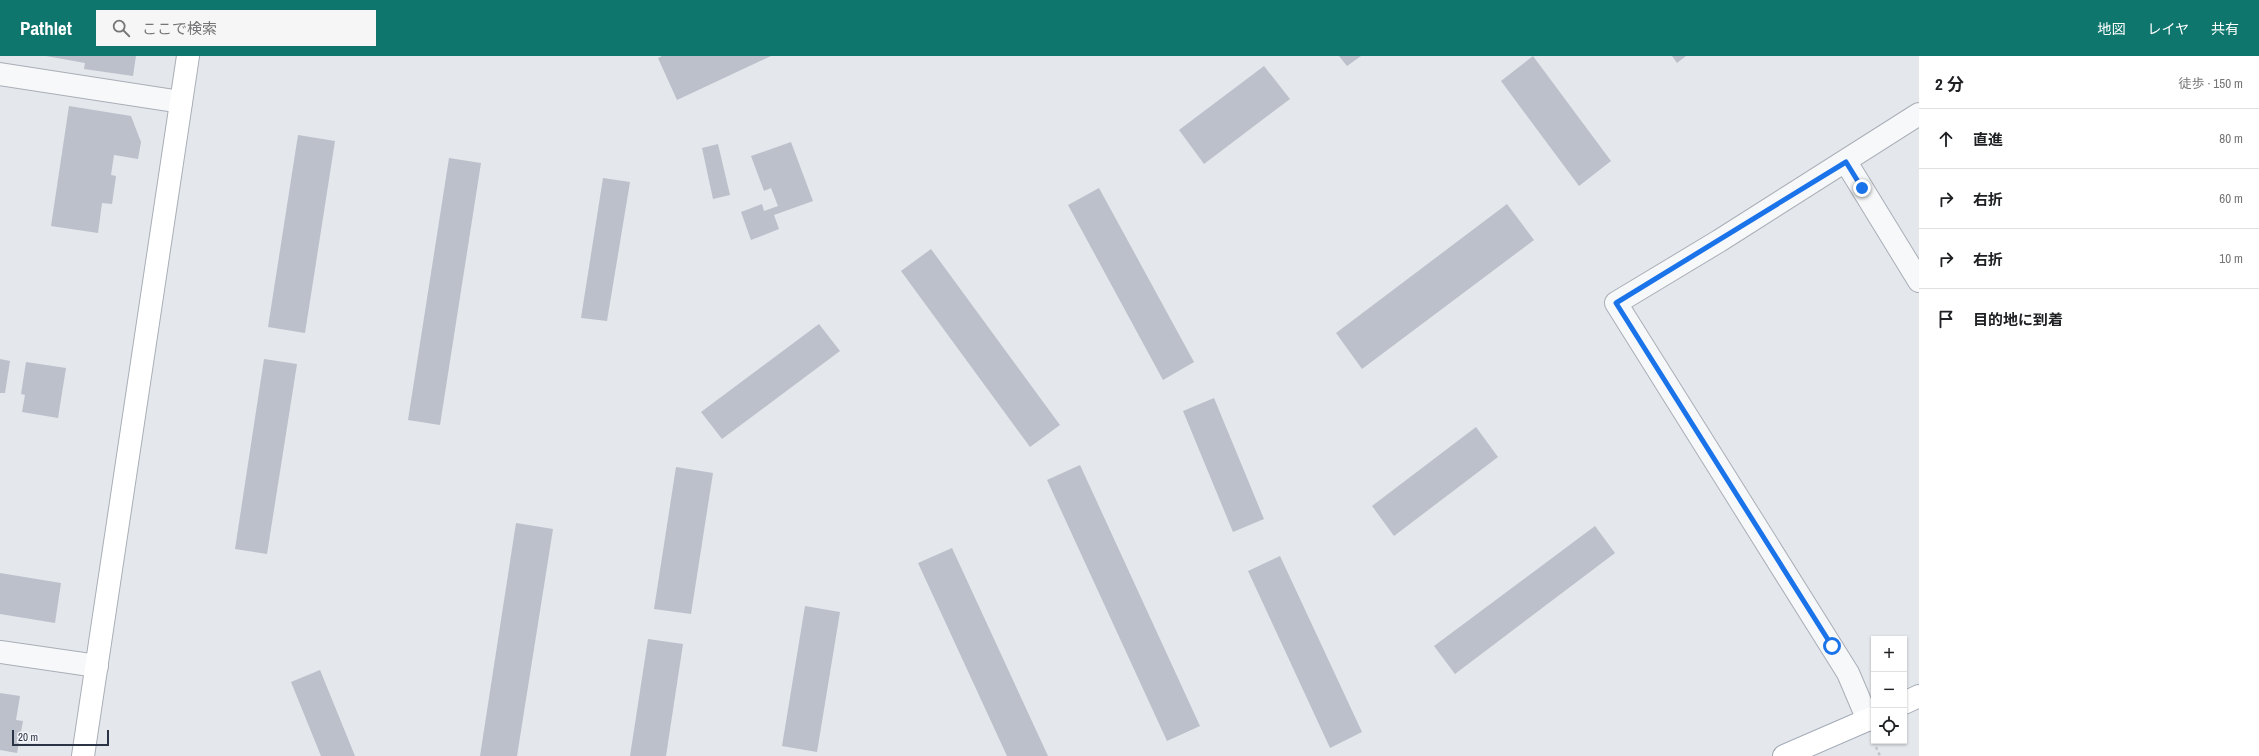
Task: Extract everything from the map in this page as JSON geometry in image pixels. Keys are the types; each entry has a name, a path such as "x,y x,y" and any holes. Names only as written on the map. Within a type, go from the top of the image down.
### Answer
{"street":[{"path":"83,756 188,56"},
{"path":"0,74 181,102"},
{"path":"1784,756 1871,718 1848,673 1616,303 1846,162 1919,114"},
{"path":"1846,162 1919,281"},
{"path":"0,652 97,666"},
{"path":"1907,702 1919,696"}],"path":[{"path":"1876,747 1880,756"}],"building":[{"path":"46,56 136,56 133,76 84,69 85,63"},
{"path":"662,56 771,56 677,100 658,58"},
{"path":"1339,56 1361,56 1347,66"},
{"path":"1533,56 1611,161 1579,186 1501,81"},
{"path":"1672,56 1686,56 1677,63"},
{"path":"1264,66 1290,99 1204,164 1179,130"},
{"path":"69,106 131,116 141,142 138,159 114,155 111,175 116,176 112,204 102,203 98,233 51,226"},
{"path":"298,135 335,141 305,333 268,327"},
{"path":"791,142 813,201 774,215 779,229 751,240 741,212 762,204 764,211 778,206 771,188 764,191 751,156"},
{"path":"718,144 730,195 713,199 702,148"},
{"path":"449,158 481,163 440,425 408,420"},
{"path":"603,178 630,182 607,321 581,318"},
{"path":"1099,188 1194,362 1163,380 1068,205"},
{"path":"1507,204 1534,240 1362,369 1336,333"},
{"path":"931,249 1060,425 1030,447 901,271"},
{"path":"819,324 840,351 722,439 701,412"},
{"path":"0,359 10,361 5,393 0,393"},
{"path":"264,359 297,364 267,554 235,549"},
{"path":"26,362 66,368 58,418 22,412 25,395 21,394"},
{"path":"1214,398 1264,519 1233,532 1183,411"},
{"path":"1476,427 1498,457 1394,536 1372,506"},
{"path":"1080,465 1200,726 1167,741 1047,480"},
{"path":"676,467 713,473 691,614 654,609"},
{"path":"516,523 553,529 517,756 480,756"},
{"path":"1595,526 1615,553 1455,674 1434,646"},
{"path":"952,548 1048,756 1007,756 918,563"},
{"path":"1280,556 1362,732 1330,748 1248,571"},
{"path":"0,573 61,583 55,623 0,614"},
{"path":"805,606 840,612 817,752 782,746"},
{"path":"648,639 683,644 666,756 630,756"},
{"path":"320,670 355,756 321,756 291,682"},
{"path":"0,693 20,696 16,720 23,721 17,753 0,750"}],"route":[{"path":"1832,646 1616,303 1846,162 1862,188"}]}
